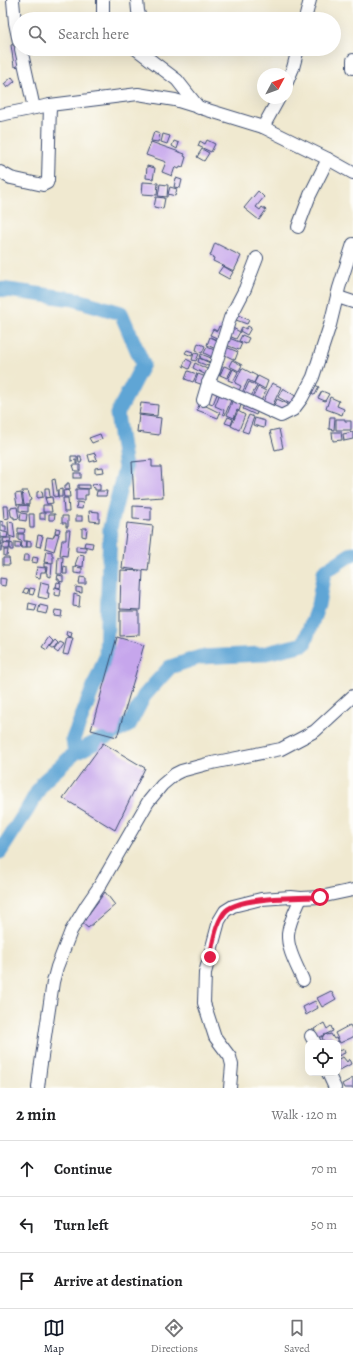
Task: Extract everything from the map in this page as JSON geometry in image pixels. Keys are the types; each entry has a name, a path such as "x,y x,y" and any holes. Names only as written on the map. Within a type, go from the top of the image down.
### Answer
{"street":[{"path":"12,0 14,12"},
{"path":"103,0 103,12"},
{"path":"137,0 138,12"},
{"path":"307,12 310,0"},
{"path":"23,56 34,108"},
{"path":"145,56 177,80 199,108"},
{"path":"293,68 296,56"},
{"path":"353,60 353,68"},
{"path":"0,115 50,105 138,94 175,100 263,127 353,173"},
{"path":"263,127 276,104"},
{"path":"0,172 12,178 43,185 47,183 50,105"},
{"path":"298,227 310,195 328,159"},
{"path":"208,383 281,416 293,410 302,398 313,377 353,244"},
{"path":"203,400 230,318 245,289 257,258"},
{"path":"338,297 353,302"},
{"path":"38,1088 53,982 57,967 71,931 99,887 148,802 162,785 181,771 207,764 281,749 315,731 353,696"},
{"path":"230,1088 232,1065 230,1057 214,1037 204,1003 205,973 219,921 225,911 233,906 261,900 290,897 320,897 353,890"},
{"path":"301,898 293,917 288,935 291,951 302,980"},
{"path":"329,1076 335,1088"}],"building":[{"path":"13,56 18,56 20,67 14,66"},
{"path":"12,77 15,81 7,88 4,84"},
{"path":"154,132 160,134 158,142 151,141"},
{"path":"163,134 170,136 167,144 161,142"},
{"path":"207,140 215,144 211,152 198,146 200,141 205,144"},
{"path":"174,141 179,143 177,149 172,146"},
{"path":"151,142 185,154 184,156 186,157 183,167 180,166 179,169 175,167 172,176 162,172 166,162 146,155"},
{"path":"202,149 209,153 204,161 197,157"},
{"path":"147,166 155,168 153,179 146,178"},
{"path":"176,178 182,180 180,188 174,187"},
{"path":"143,182 158,183 157,195 142,194"},
{"path":"160,184 168,185 167,197 158,196"},
{"path":"170,187 177,189 175,196 168,194"},
{"path":"258,191 264,197 256,207 260,210 262,207 266,210 259,220 244,208"},
{"path":"156,197 165,198 163,209 154,207"},
{"path":"215,243 241,256 234,271 213,261 214,258 210,256"},
{"path":"223,266 233,272 229,279 218,273"},
{"path":"238,315 249,320 247,324 236,320"},
{"path":"219,326 223,328 219,339 210,335 213,329 217,331"},
{"path":"248,326 251,328 247,335 240,331 242,327 246,329"},
{"path":"231,327 240,332 236,339 227,335"},
{"path":"242,335 249,338 246,344 239,341"},
{"path":"210,337 219,341 216,349 207,345"},
{"path":"229,338 242,343 239,350 226,345"},
{"path":"198,343 205,346 202,353 196,350"},
{"path":"207,347 217,351 214,358 204,353"},
{"path":"226,347 238,352 235,360 223,354"},
{"path":"187,350 193,352 192,356 185,353"},
{"path":"194,353 199,354 196,361 192,360"},
{"path":"201,354 211,358 210,362 200,358"},
{"path":"199,358 210,363 208,366 198,362"},
{"path":"186,359 192,362 189,369 183,366"},
{"path":"232,360 242,365 239,371 229,366"},
{"path":"195,363 209,370 206,375 193,368"},
{"path":"224,366 232,369 227,378 220,375"},
{"path":"242,368 257,376 254,383 248,380 241,395 238,393 241,386 235,383"},
{"path":"233,369 238,372 233,382 228,380"},
{"path":"188,371 197,374 193,382 185,379"},
{"path":"198,374 206,377 203,385 195,382"},
{"path":"258,376 268,381 265,389 254,383"},
{"path":"249,382 257,386 250,398 243,395"},
{"path":"272,383 281,387 271,409 262,404"},
{"path":"313,384 319,387 315,395 309,391"},
{"path":"258,387 266,391 260,403 252,399"},
{"path":"209,388 218,392 213,404 204,401"},
{"path":"283,388 297,397 292,405 278,397"},
{"path":"322,391 329,394 325,401 318,398"},
{"path":"220,393 232,398 225,415 223,414 224,410 215,406"},
{"path":"330,397 339,401 337,406 344,409 342,415 326,409"},
{"path":"233,399 242,402 239,411 237,410 234,418 227,415"},
{"path":"277,399 288,404 284,413 273,408"},
{"path":"141,403 158,405 157,416 139,414"},
{"path":"200,403 220,413 218,418 197,410"},
{"path":"246,404 258,410 256,415 243,409"},
{"path":"238,411 245,415 239,430 231,426"},
{"path":"139,415 161,418 159,435 137,432"},
{"path":"249,415 254,417 248,433 242,431"},
{"path":"228,417 233,419 231,425 225,423"},
{"path":"330,417 335,417 334,430 329,429"},
{"path":"255,418 265,421 264,428 253,425"},
{"path":"336,419 351,421 351,430 336,430"},
{"path":"279,429 283,448 275,450 270,431"},
{"path":"332,432 341,432 342,440 333,441"},
{"path":"353,432 353,439 344,441 343,434"},
{"path":"100,434 102,439 92,443 89,438"},
{"path":"95,453 97,460 90,462 88,455"},
{"path":"71,456 77,456 77,464 76,460 71,461"},
{"path":"78,456 81,456 81,463 79,463"},
{"path":"152,460 152,467 161,467 163,497 134,499 132,462"},
{"path":"73,465 80,465 80,471 75,471"},
{"path":"103,467 104,472 95,473 95,468"},
{"path":"74,473 81,473 81,478 74,478"},
{"path":"55,479 58,496 54,497 52,480"},
{"path":"67,483 69,483 70,490 65,490 65,485 67,485"},
{"path":"93,484 100,485 100,490 95,490 95,488 92,487"},
{"path":"78,485 89,485 89,489 78,488"},
{"path":"45,488 49,488 50,497 45,498"},
{"path":"62,489 62,497 58,497 58,490"},
{"path":"76,489 88,489 88,495 85,495 85,500 76,500"},
{"path":"69,490 70,497 64,497 63,491"},
{"path":"22,491 28,491 31,500 29,501 29,505 24,505"},
{"path":"42,491 43,497 37,498 37,492"},
{"path":"97,491 107,491 106,496 96,496"},
{"path":"21,493 23,504 17,505 15,494"},
{"path":"52,497 53,503 47,504 45,498"},
{"path":"63,498 68,498 69,512 64,512"},
{"path":"77,502 83,503 82,509 76,508"},
{"path":"28,505 28,512 19,511 19,506"},
{"path":"43,505 51,505 52,512 43,512"},
{"path":"3,506 8,506 9,518 4,519"},
{"path":"133,506 151,507 151,520 133,519"},
{"path":"17,507 19,518 14,519 11,515 10,508"},
{"path":"89,511 99,512 99,522 90,521"},
{"path":"21,513 27,514 26,521 20,520"},
{"path":"40,513 45,513 45,519 40,519"},
{"path":"29,514 34,514 34,528 30,528"},
{"path":"49,514 55,514 54,520 49,520"},
{"path":"62,516 68,516 68,527 66,527 66,523 62,523"},
{"path":"76,516 82,516 82,521 76,521"},
{"path":"0,521 3,522 3,526 6,526 6,531 0,530"},
{"path":"8,521 13,522 15,538 9,536"},
{"path":"127,523 153,526 148,571 122,568"},
{"path":"18,528 25,529 24,533 18,533"},
{"path":"56,528 60,529 59,533 55,533"},
{"path":"82,528 87,528 86,537 82,536"},
{"path":"66,530 70,530 67,556 60,555 62,540 66,540"},
{"path":"0,531 8,533 7,538 0,537"},
{"path":"55,533 59,534 54,551 45,548 47,537 53,538"},
{"path":"18,534 24,534 24,541 27,541 26,548 21,548 22,541 18,540"},
{"path":"38,535 43,536 40,547 36,546"},
{"path":"0,538 2,538 1,551 0,551"},
{"path":"4,538 11,538 10,543 3,542"},
{"path":"27,541 31,542 31,547 27,547"},
{"path":"15,542 21,543 20,548 15,548"},
{"path":"85,542 93,543 92,548 84,546"},
{"path":"3,543 10,544 9,549 3,549"},
{"path":"10,543 13,544 13,550 10,550"},
{"path":"76,546 86,547 86,552 76,551"},
{"path":"4,550 8,550 7,556 4,556"},
{"path":"46,551 52,552 53,563 44,562"},
{"path":"79,554 84,555 83,567 75,565"},
{"path":"24,555 29,555 29,561 23,561"},
{"path":"33,557 38,558 37,563 32,562"},
{"path":"58,557 63,557 62,574 57,574"},
{"path":"3,558 9,558 10,565 3,565"},
{"path":"44,563 52,564 51,577 47,576 47,567 44,567"},
{"path":"64,566 67,567 67,574 63,574"},
{"path":"37,567 46,568 45,572 41,572 40,578 35,577"},
{"path":"74,567 82,568 82,574 74,573"},
{"path":"121,570 143,571 141,610 120,609"},
{"path":"58,575 63,576 63,582 57,579"},
{"path":"80,577 86,578 86,584 79,584"},
{"path":"0,578 6,579 5,586 0,585"},
{"path":"41,582 49,584 47,593 49,593 48,599 38,597"},
{"path":"57,582 61,583 60,588 56,587"},
{"path":"55,587 61,589 60,596 54,595"},
{"path":"76,587 82,588 82,593 76,592"},
{"path":"25,588 29,589 27,594 23,592"},
{"path":"30,588 35,589 33,595 29,594"},
{"path":"74,594 80,596 79,607 73,606"},
{"path":"29,603 37,605 35,611 28,610"},
{"path":"40,605 48,607 46,614 38,612"},
{"path":"55,610 62,611 61,617 54,616"},
{"path":"120,611 139,611 139,635 120,636"},
{"path":"67,631 72,632 71,637 66,635"},
{"path":"49,637 53,641 47,650 42,647"},
{"path":"67,637 73,638 68,655 63,654"},
{"path":"117,637 144,645 117,737 91,730"},
{"path":"55,640 58,643 54,649 50,646"},
{"path":"60,642 64,644 58,653 54,650"},
{"path":"103,743 145,768 115,830 63,798"},
{"path":"105,892 115,905 88,928 82,923"},
{"path":"331,991 336,999 322,1007 317,998"},
{"path":"315,1001 318,1008 306,1015 303,1007"},
{"path":"324,1023 327,1029 331,1026 333,1031 318,1038 314,1029"},
{"path":"350,1025 353,1031 353,1037 341,1043 341,1040 338,1040 335,1033"},
{"path":"326,1034 331,1034 334,1039 336,1038 338,1040 323,1040 322,1037"},
{"path":"344,1049 345,1053 341,1055 341,1050"},
{"path":"343,1057 347,1062 349,1059 351,1064 341,1069 341,1058"},
{"path":"353,1078 353,1088 344,1088 342,1084"}],"waterway":[{"path":"0,289 74,299 121,313 143,364 117,414 125,468 110,528 106,656 73,739 75,753"},
{"path":"0,852 43,782 75,753 129,725 144,696 170,667 200,657 262,654 304,644 318,605 324,572 353,553"}],"route":[{"path":"210,957 219,921 225,911 233,906 261,900 290,897 320,897"}]}
